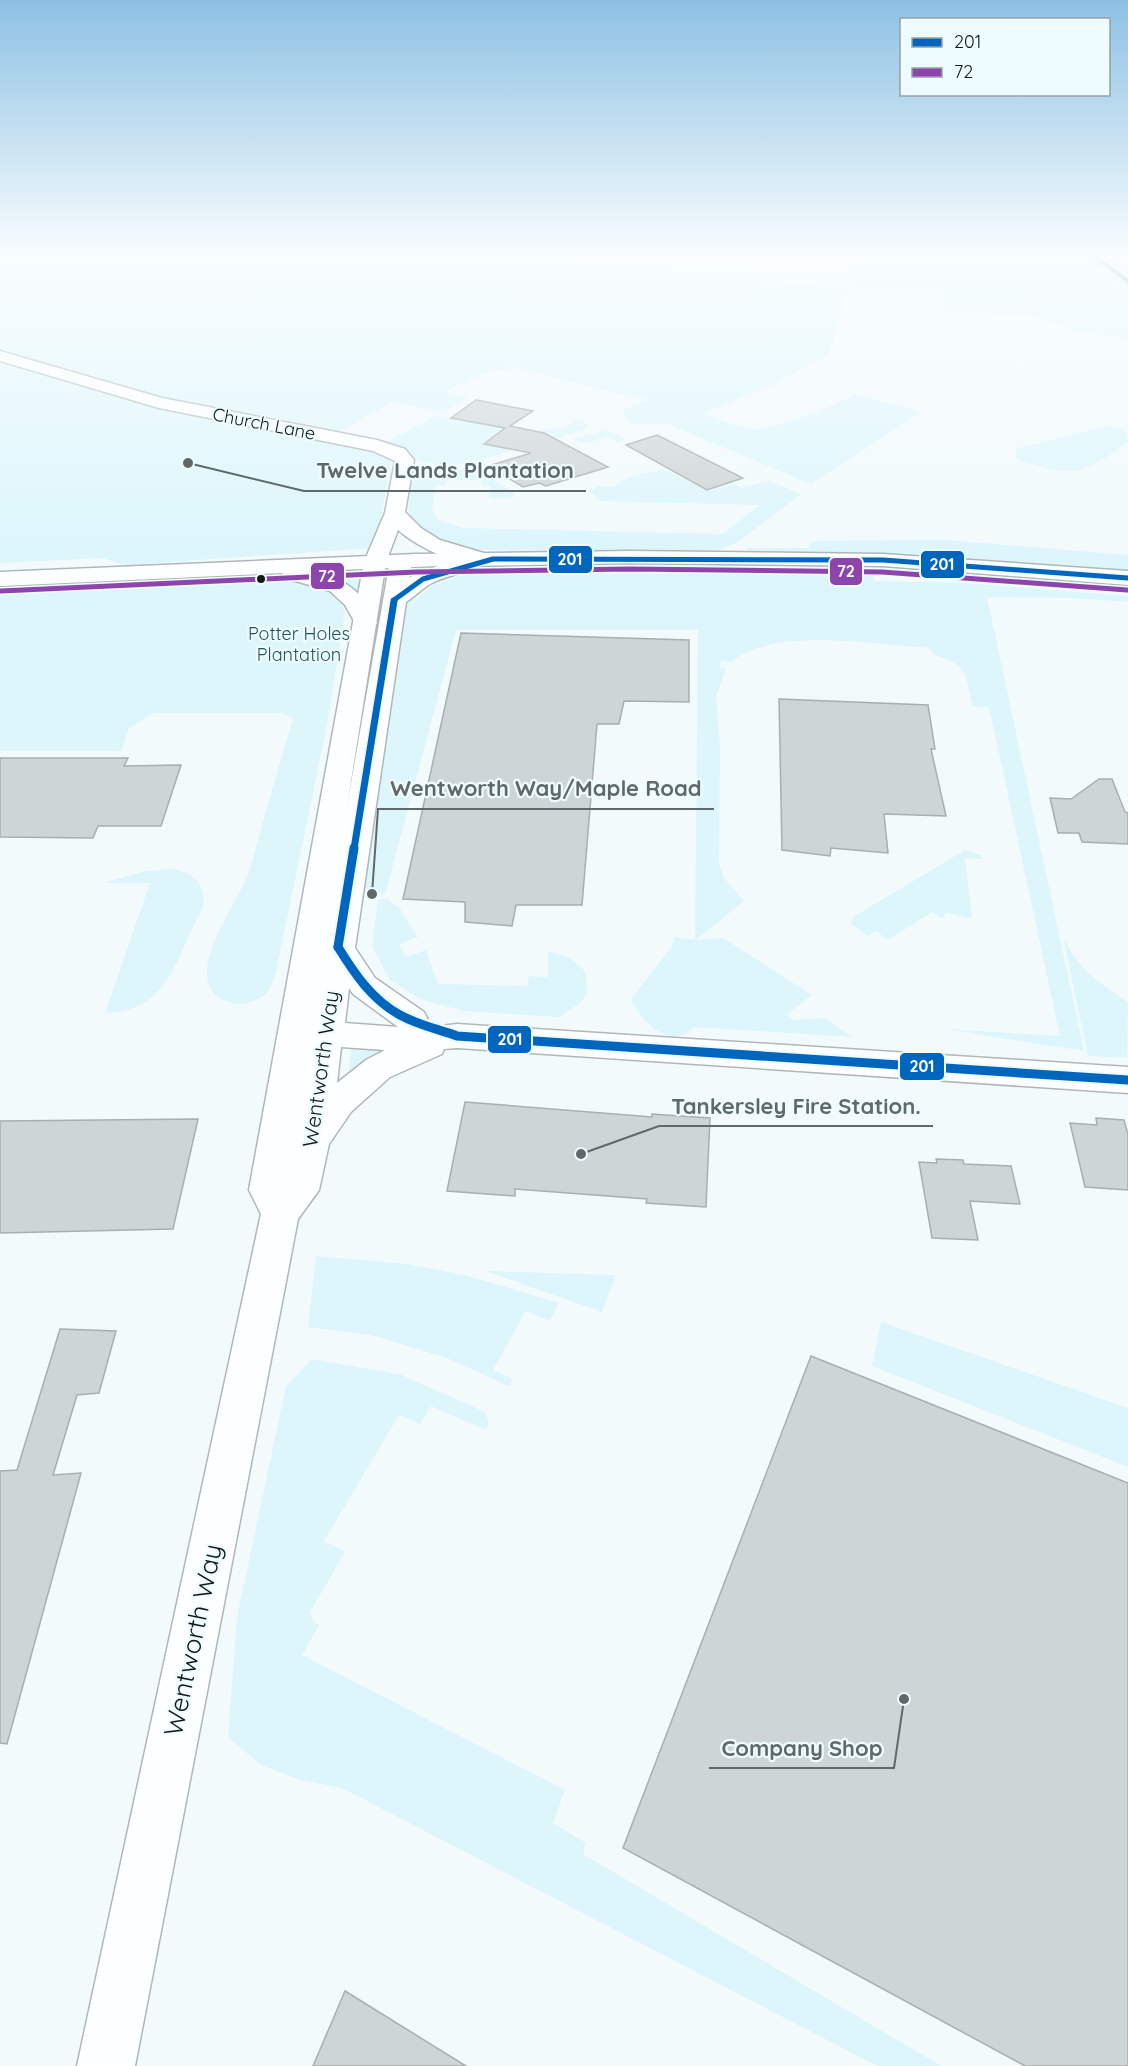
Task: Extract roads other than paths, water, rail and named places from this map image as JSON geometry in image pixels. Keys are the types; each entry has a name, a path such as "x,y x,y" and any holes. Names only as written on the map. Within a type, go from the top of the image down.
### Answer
{"main road":[{"name":"Church Lane","path":"0,356 159,404 377,446 398,453 406,465 395,513 375,562"},
{"path":"395,513 405,527 420,538 486,559"},
{"path":"394,600 423,579 486,559"},
{"path":"0,579 486,559 883,560 1128,578"},
{"name":"Wentworth Way","path":"106,2066 145,1862 224,1495 280,1214 301,1190 311,1142 338,947 401,561"},
{"name":"Wentworth Way","path":"280,1214 267,1190 375,562"},
{"path":"262,567 317,578 344,590 360,605 366,622"},
{"path":"338,947 364,986 412,1020 457,1036"},
{"path":"294,1024 329,1025 412,1020"},
{"path":"329,1025 421,1040 457,1036 1128,1080"},
{"path":"311,1142 346,1092 368,1074 393,1059 457,1036"}],"place":[{"name":"Twelve Lands Plantation","path":"188,463"},
{"name":"Wentworth Way/Maple Road","path":"372,894"},
{"name":"Tankersley Fire Station.","path":"581,1154"},
{"name":"Company Shop","path":"904,1699"}],"park label":[{"name":"Potter Holes Plantation","path":"299,644"}]}
